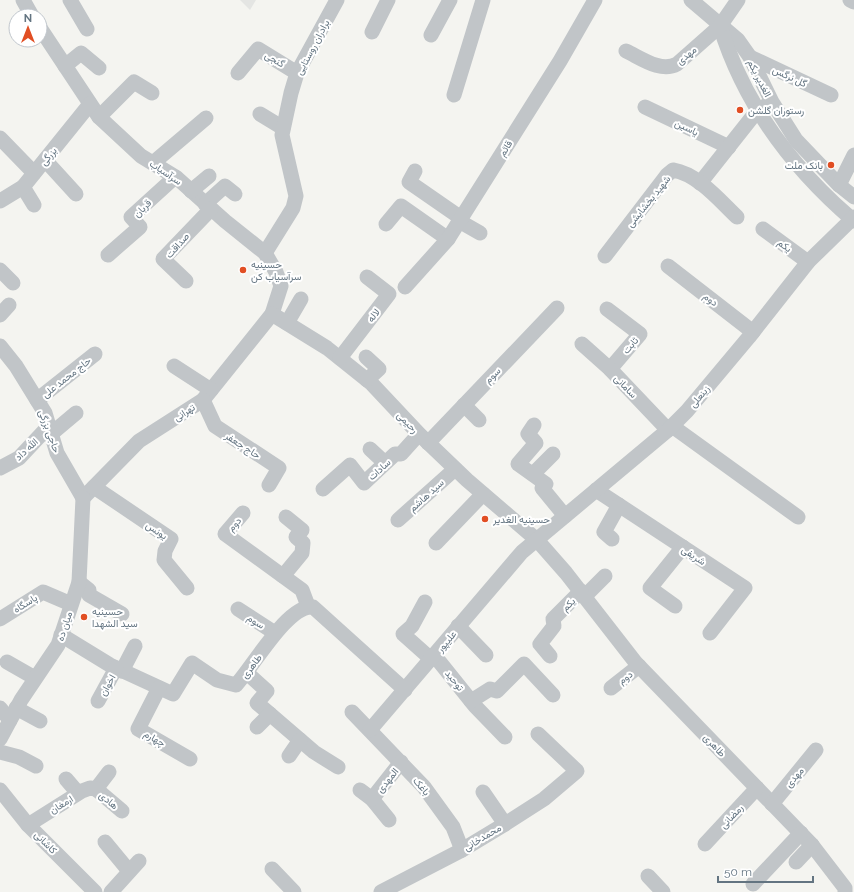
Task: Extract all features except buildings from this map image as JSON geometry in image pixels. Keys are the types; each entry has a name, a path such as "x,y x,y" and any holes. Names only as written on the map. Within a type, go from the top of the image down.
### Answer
{"street":[{"path":"70,0 88,28"},
{"path":"372,32 388,0"},
{"path":"431,35 450,0"},
{"path":"454,95 483,0"},
{"name":"قائم","path":"405,287 448,239 560,61 595,0"},
{"name":"الغدیر یکم","path":"691,0 738,40 750,57 772,102 796,140 839,185 854,198"},
{"path":"738,0 720,26 727,48 757,111 784,150 819,190 853,219"},
{"path":"850,0 854,2"},
{"name":"برادران روستایی","path":"265,253 293,208 296,196 294,180 285,154 282,135 297,73 332,2"},
{"name":"مهدی","path":"626,51 662,67 669,68 677,64 720,26"},
{"name":"سرآسیاب","path":"48,40 99,117 141,156 175,177 265,253 276,272 281,286 272,314"},
{"name":"گنجی","path":"238,73 258,49 297,73"},
{"path":"65,66 81,53 99,68"},
{"name":"گل نرگس","path":"750,57 831,95"},
{"path":"99,117 134,82 152,93"},
{"path":"700,183 757,111 772,102"},
{"name":"بزرگی","path":"0,201 23,187 90,104"},
{"name":"یاسین","path":"645,107 728,147"},
{"path":"260,114 283,128"},
{"path":"153,163 206,118"},
{"path":"0,138 34,173"},
{"path":"839,185 854,155"},
{"path":"45,160 76,194"},
{"name":"شهید بخشایشی","path":"605,256 667,175 674,170 682,171 700,183 737,218"},
{"path":"415,171 408,182 480,233"},
{"path":"191,191 209,176"},
{"name":"قربان","path":"108,255 140,227 131,218 175,177"},
{"path":"208,206 225,186 235,194"},
{"path":"23,187 34,205"},
{"name":"صداقت","path":"186,281 163,259 208,206"},
{"path":"386,224 401,206 448,239"},
{"name":"زینعلی","path":"522,552 670,428 753,332 808,262 853,219"},
{"name":"یکم","path":"763,229 808,262"},
{"name":"دوم","path":"668,266 753,332"},
{"path":"0,270 13,282"},
{"name":"لاله","path":"340,358 389,294 368,277"},
{"path":"287,323 301,299"},
{"name":"سوم","path":"424,439 464,405 557,308"},
{"name":"ثابت","path":"608,309 640,334 610,369"},
{"name":"رحیمی","path":"272,314 327,348 367,380 455,469 537,540"},
{"name":"تهرانی","path":"83,498 139,441 207,395 272,314"},
{"name":"سامانی","path":"582,344 610,369 670,428 798,517"},
{"name":"حاجی بزرگی","path":"0,346 16,366 45,413 57,453 83,498"},
{"name":"حاج محمد علی","path":"37,400 95,354"},
{"path":"366,357 379,369 367,380"},
{"path":"174,366 207,395"},
{"name":"حاج جعفر","path":"207,395 215,426 279,468 269,485"},
{"path":"464,405 479,420"},
{"name":"الله داد","path":"0,468 19,458 50,430 76,412"},
{"path":"534,425 528,434 536,443 518,464 546,484 542,488 565,516"},
{"name":"سادات","path":"323,489 350,465 364,483 395,454 402,454 424,439"},
{"path":"370,449 385,463"},
{"path":"533,474 553,454"},
{"name":"سید هاشم","path":"398,520 455,469"},
{"name":"یونس","path":"94,487 171,539 165,551 164,560 187,588"},
{"name":"شریفی","path":"596,490 745,588 710,633"},
{"path":"436,543 483,494"},
{"name":"میان ده","path":"0,739 35,678 58,645 79,582 83,498"},
{"path":"612,539 604,532 620,505"},
{"name":"دوم","path":"242,513 225,534 283,576"},
{"path":"286,517 302,530 296,537 303,543 302,553 283,576 302,590 308,606 313,607 405,690"},
{"name":"طاهری","path":"537,540 583,594 639,666 812,845 845,888 845,892"},
{"path":"674,606 650,588 683,547"},
{"name":"علیپور","path":"370,730 522,552"},
{"path":"583,594 605,576"},
{"path":"79,582 89,590 89,595 122,614"},
{"name":"پاسگاه","path":"2,614 43,592 71,604"},
{"name":"یکم","path":"550,656 540,644 554,626 553,619 583,594"},
{"name":"توحید","path":"425,602 412,626 403,634 433,657 505,737"},
{"name":"طاهری","path":"61,635 119,670 173,694 192,663 217,680 236,685 247,673 275,633 300,609 308,606"},
{"name":"سوم","path":"238,610 275,633"},
{"path":"458,626 486,655"},
{"name":"اخوان","path":"98,701 135,646"},
{"path":"7,662 35,678"},
{"path":"473,703 490,689 497,691 524,664 553,696"},
{"name":"دوم","path":"611,688 639,666"},
{"path":"247,673 267,691 257,703 300,740 338,767"},
{"name":"چهارم","path":"159,688 138,729 190,759"},
{"path":"0,708 13,714 40,721"},
{"name":"باغک","path":"352,712 424,786 453,827 462,850"},
{"path":"257,727 270,714"},
{"name":"محمدخانی","path":"381,892 397,889 505,824 544,799 577,771 538,734"},
{"path":"289,756 300,740"},
{"name":"مهدی","path":"772,804 816,750"},
{"path":"0,752 19,757 36,766"},
{"name":"المهدی","path":"389,820 366,795 402,762"},
{"path":"96,789 109,772"},
{"path":"66,779 78,793"},
{"name":"ارمغان","path":"28,825 78,793 90,788 96,789"},
{"name":"رمضانی","path":"705,844 757,788"},
{"name":"هادی","path":"96,789 122,811"},
{"name":"کاشانی","path":"0,790 28,825 95,892"},
{"path":"483,792 505,824"},
{"path":"754,884 801,833"},
{"path":"105,842 134,866 111,892"},
{"path":"796,862 812,845"},
{"path":"272,869 294,892"},
{"path":"648,876 663,892"}],"shaded area":[{"path":"240,0 256,0 250,10"}],"place":[{"name":"رستوران گلشن","path":"740,110"},
{"name":"بانک ملت","path":"831,165"},
{"name":"حسینیه سرآسیاب کن","path":"243,270"},
{"name":"حسینیه الغدیر","path":"485,519"},
{"name":"حسینیه سید الشهدا","path":"84,617"}]}
